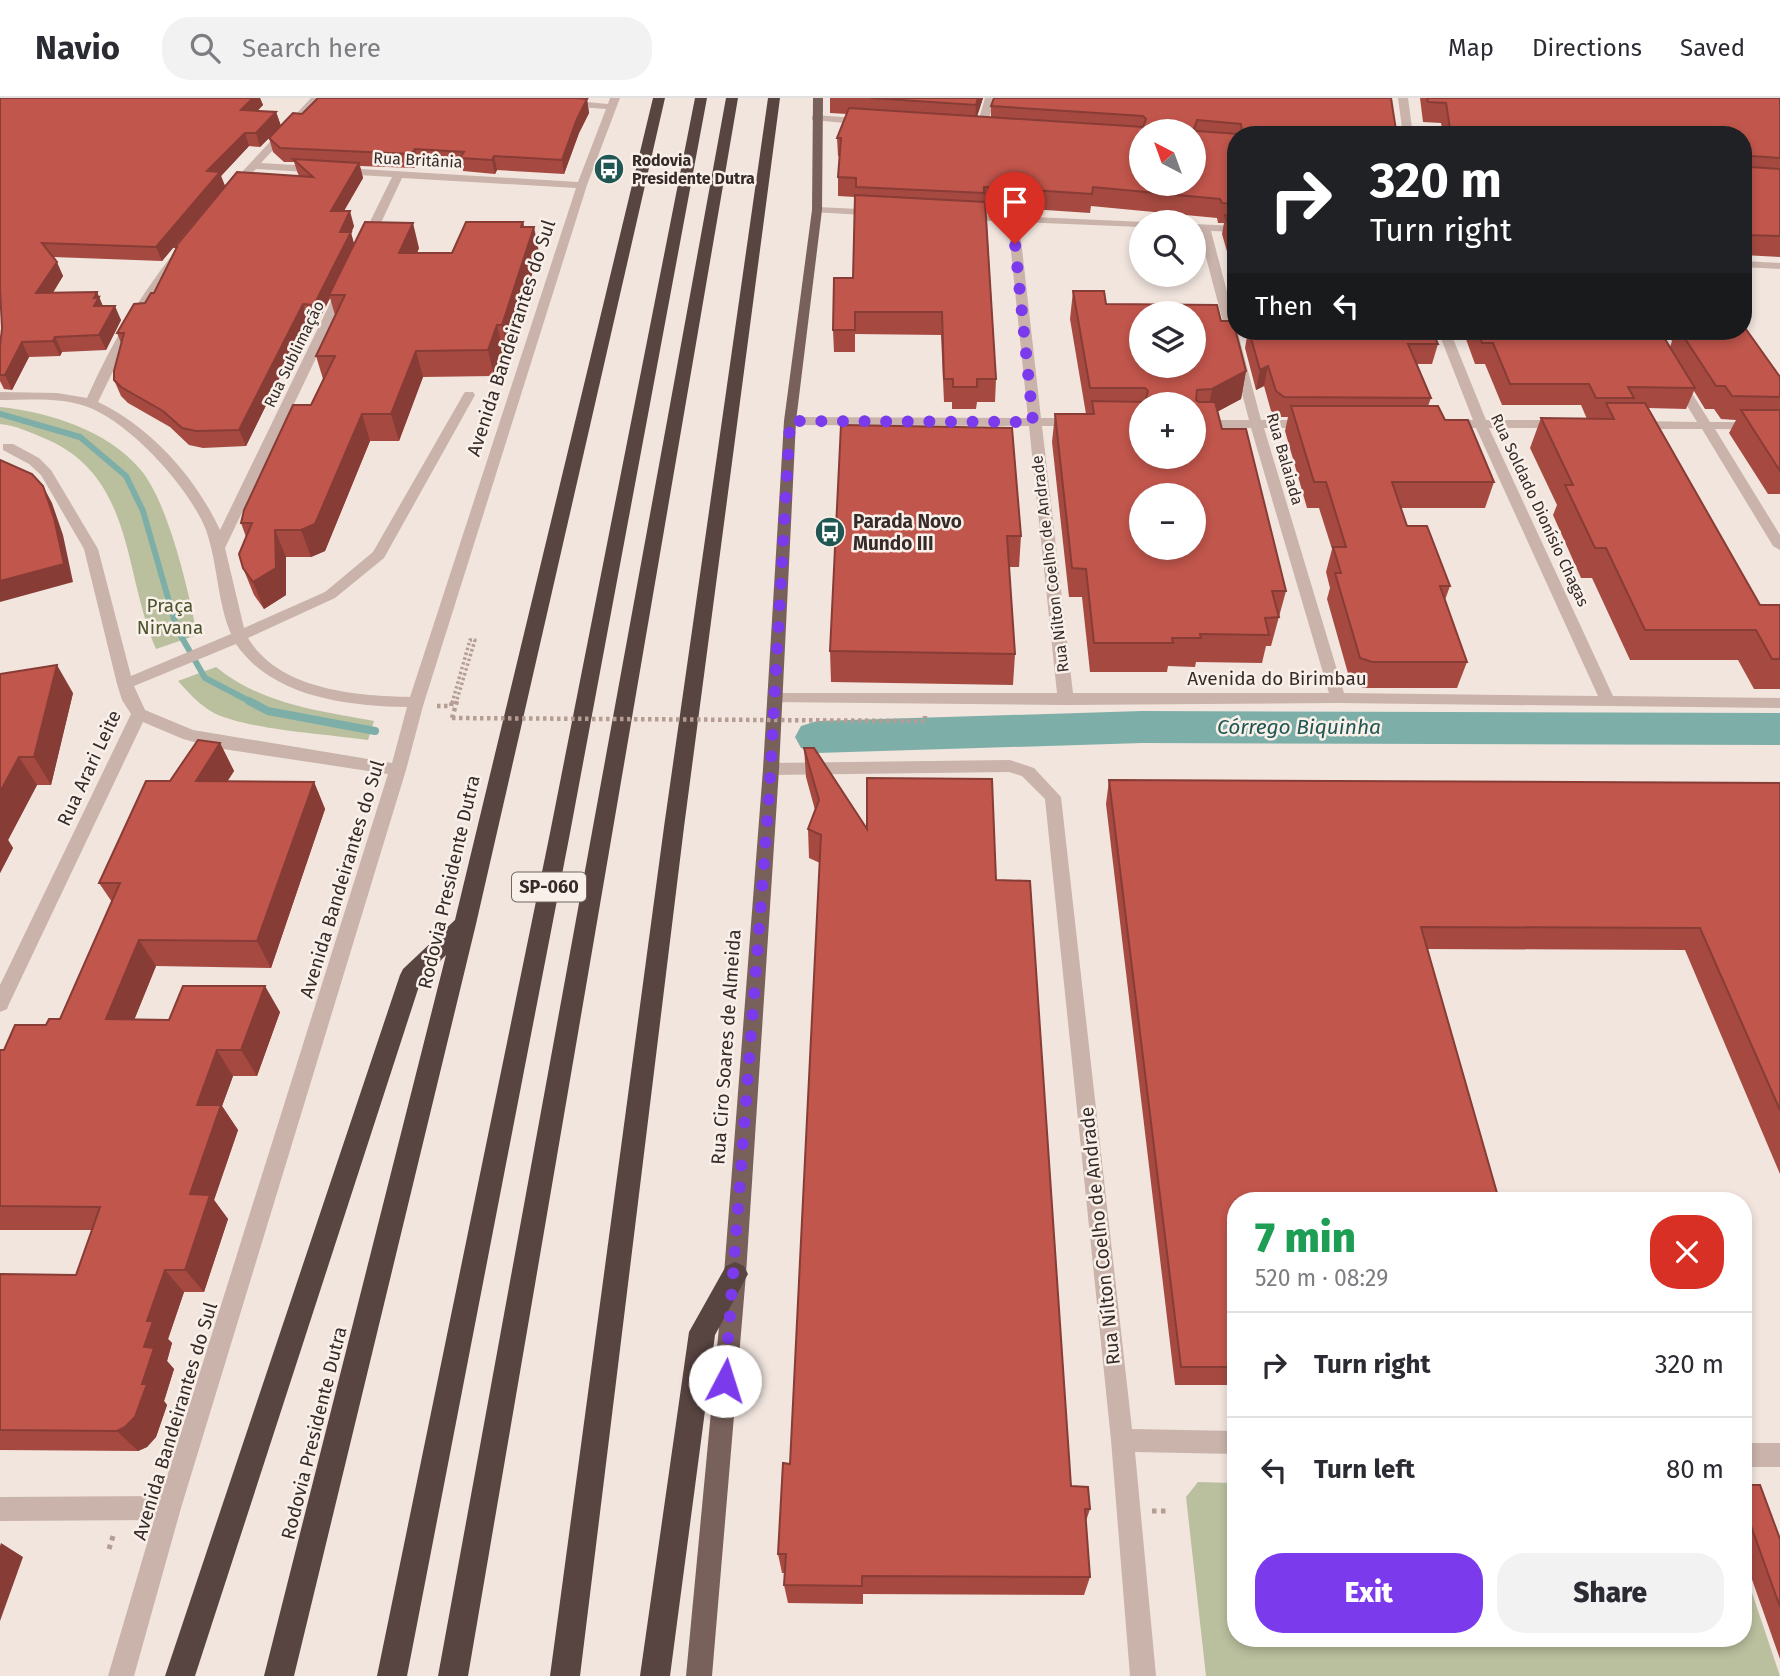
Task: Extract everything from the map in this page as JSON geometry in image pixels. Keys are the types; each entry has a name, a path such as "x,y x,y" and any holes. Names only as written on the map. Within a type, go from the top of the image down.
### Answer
{"highway":[{"name":"Rodovia Presidente Dutra","path":"279,1676 465,924 659,98"},
{"name":"SP-060","path":"393,1676 701,98"},
{"name":"SP-060","path":"453,1676 732,98"},
{"path":"565,1676 674,827 774,98"},
{"path":"180,1676 411,975 465,924"},
{"path":"655,1676 702,1332 735,1274"}],"main road":[{"name":"Rua Ciro Soares de Almeida","path":"699,1676 735,1274 771,769 790,421 817,210 817,98"}],"street":[{"path":"225,197 316,98"},
{"path":"981,129 990,98"},
{"path":"1403,98 1407,126"},
{"path":"550,102 614,102"},
{"name":"Avenida Bandeirantes do Sul","path":"121,1676 169,1508 398,770 416,702 582,185 614,102"},
{"path":"816,118 885,123"},
{"path":"968,128 995,130"},
{"name":"Rua Britânia","path":"251,166 582,185"},
{"path":"362,249 398,175"},
{"path":"817,210 887,213"},
{"path":"957,216 1129,224"},
{"name":"Rua Nílton Coelho de Andrade","path":"1013,219 1033,422 1066,700"},
{"path":"1206,227 1227,229"},
{"path":"91,403 112,353 130,322 149,291 191,238"},
{"name":"Rua Balaiada","path":"1206,251 1227,324"},
{"path":"1752,264 1780,266"},
{"name":"Rua Sublimação","path":"218,548 350,274"},
{"name":"Rua Balaiada","path":"1232,340 1338,698"},
{"name":"Rua Soldado Dionísio Chagas","path":"1447,340 1480,424 1608,701"},
{"path":"1669,366 1780,546"},
{"path":"125,684 239,637 330,595 379,555 469,395"},
{"path":"0,396 91,403 136,434 180,474 194,492 208,518 218,548 239,637 262,663 303,687 363,700 416,702"},
{"path":"790,421 1087,422"},
{"path":"1206,424 1322,424"},
{"path":"1428,424 1573,424"},
{"path":"1626,425 1780,426"},
{"name":"Rua Arari Leite","path":"0,1004 139,714 130,700 125,684 91,549 46,472 34,461 8,447"},
{"name":"Avenida do Birimbau","path":"775,698 1338,698 1780,703"},
{"path":"139,714 189,735 217,742 398,770"},
{"name":"Rua Nílton Coelho de Andrade","path":"771,769 1010,766 1028,772 1041,782 1053,797 1122,1440 1143,1676"},
{"path":"1122,1440 1227,1443"},
{"path":"1752,1455 1780,1455"},
{"path":"0,1509 169,1508"}],"path":[{"path":"451,706 470,640 475,640 452,718 925,721 925,716"}],"green space":[{"name":"Praça Nirvana","path":"0,407 37,413 76,425 111,444 140,469 160,502 168,524 183,572 197,635 156,649 145,620 122,530 111,502 96,477 75,456 46,439 0,424"},
{"name":"Praça Nirvana","path":"216,667 233,680 271,698 374,721 368,740 247,724 214,713 199,703 178,681"},
{"path":"1198,1482 1227,1483 1227,1647 1752,1647 1752,1593 1780,1676 1206,1676 1186,1497"}],"building":[{"path":"0,98 253,98 241,110 276,112 256,133 245,133 207,171 220,172 156,247 42,243 57,262 36,293 97,292 94,298 99,297 94,306 115,306 99,335 22,342 5,375 0,375"},
{"path":"318,98 587,99 562,160 494,156 492,160 460,158 464,152 415,149 411,154 280,148 269,138 293,113 302,114"},
{"path":"871,98 978,98 976,105"},
{"path":"994,98 1391,98 1395,126 1241,126 1206,119 1146,119 1143,116 991,106"},
{"path":"1427,98 1780,98 1780,158 1752,156 1752,126 1450,126 1446,103 1428,102"},
{"path":"849,108 1129,126 1129,190 1093,187 1092,194 984,187 984,193 856,187 856,178 838,177 841,138 837,138"},
{"path":"1206,132 1227,133 1227,203 1222,203 1220,199 1188,196 1206,196"},
{"path":"293,159 359,163 331,211 350,211 340,232 351,232 314,305 303,304 239,430 196,431 182,428 163,411 121,387 114,380 124,333 117,333 134,304 145,303 151,293 154,293 175,247 237,172 313,177"},
{"path":"1752,167 1780,169 1780,236 1752,235"},
{"path":"855,195 985,202 996,379 977,379 977,387 953,387 953,379 944,379 942,312 855,312 855,330 833,330 834,278 853,278"},
{"path":"365,222 413,223 399,253 452,253 466,222 523,222 521,227 534,227 502,325 497,325 488,350 416,351 391,414 362,414 315,524 301,530 275,530 276,568 253,582 243,568 239,554 252,523 241,523 244,510 293,405 311,405 335,356 316,356 345,295 329,295"},
{"path":"1073,291 1104,291 1106,304 1129,304 1129,378 1206,378 1206,305 1217,305 1221,321 1227,321 1227,340 1238,340 1246,371 1212,389 1197,392 1148,391 1145,388 1090,388"},
{"path":"1752,338 1780,377 1780,397 1732,396 1725,386 1716,386 1686,340 1752,340"},
{"path":"1252,340 1436,340 1438,344 1408,344 1431,398 1284,397 1276,391 1268,366 1260,370"},
{"path":"1481,340 1666,340 1695,388 1628,387 1634,398 1596,398 1589,384 1510,384 1493,343 1482,343"},
{"path":"1092,401 1129,402 1129,469 1206,469 1206,402 1215,402 1222,429 1246,429 1286,591 1272,591 1279,617 1265,618 1269,635 1200,634 1201,638 1172,638 1173,643 1094,643 1086,569 1072,568 1055,414 1094,414"},
{"path":"1606,403 1645,403 1760,605 1780,605 1780,659 1772,659 1756,630 1645,630 1606,548 1595,548 1565,485 1573,485 1541,418 1614,419"},
{"path":"1291,406 1438,406 1445,420 1468,420 1494,482 1392,482 1407,526 1427,526 1450,586 1440,586 1467,662 1372,662 1360,658 1335,573 1341,573 1333,547 1346,547 1326,482 1314,482"},
{"path":"1741,410 1780,410 1780,471"},
{"path":"841,425 1012,428 1021,536 1007,536 1015,654 830,651"},
{"path":"0,460 32,474 43,486 54,518 64,564 0,581"},
{"path":"57,665 34,757 19,757 0,792 0,674"},
{"path":"198,740 220,743 196,781 314,782 257,941 139,940 106,1019 169,1020 183,986 265,986 241,1050 217,1050 197,1105 221,1105 190,1194 210,1195 185,1270 165,1270 147,1321 153,1321 144,1347 154,1348 142,1384 147,1384 135,1417 117,1431 0,1430 0,1274 76,1275 100,1207 0,1206 0,1050 4,1050 15,1025 46,1025 49,1019 60,1019 120,883 99,883 146,781 170,781"},
{"path":"804,748 814,748 867,829 867,778 992,779 996,880 1030,881 1071,1486 1088,1487 1090,1509 1085,1509 1090,1577 862,1576 862,1586 784,1585 786,1554 778,1554 783,1463 790,1464 821,835 808,829 819,800"},
{"path":"1109,780 1780,783 1780,1110 1700,928 1421,927 1497,1192 1227,1192 1227,1367 1181,1367"},
{"path":"1752,1485 1760,1485 1780,1539 1780,1607 1752,1529"}],"waterway":[{"name":"Córrego Biquinha","path":"0,414 80,437 126,476 143,511 177,629 205,678 253,703"},
{"name":"Córrego Biquinha","path":"249,701 268,711 375,731"},
{"name":"Córrego Biquinha","path":"817,737 1142,727 1780,729"}],"place":[{"name":"Rodovia Presidente Dutra","path":"609,169"},
{"name":"Parada Novo Mundo III","path":"830,532"}],"route":[{"path":"725,1381 769,796 790,421 1033,422 1015,244"}]}
